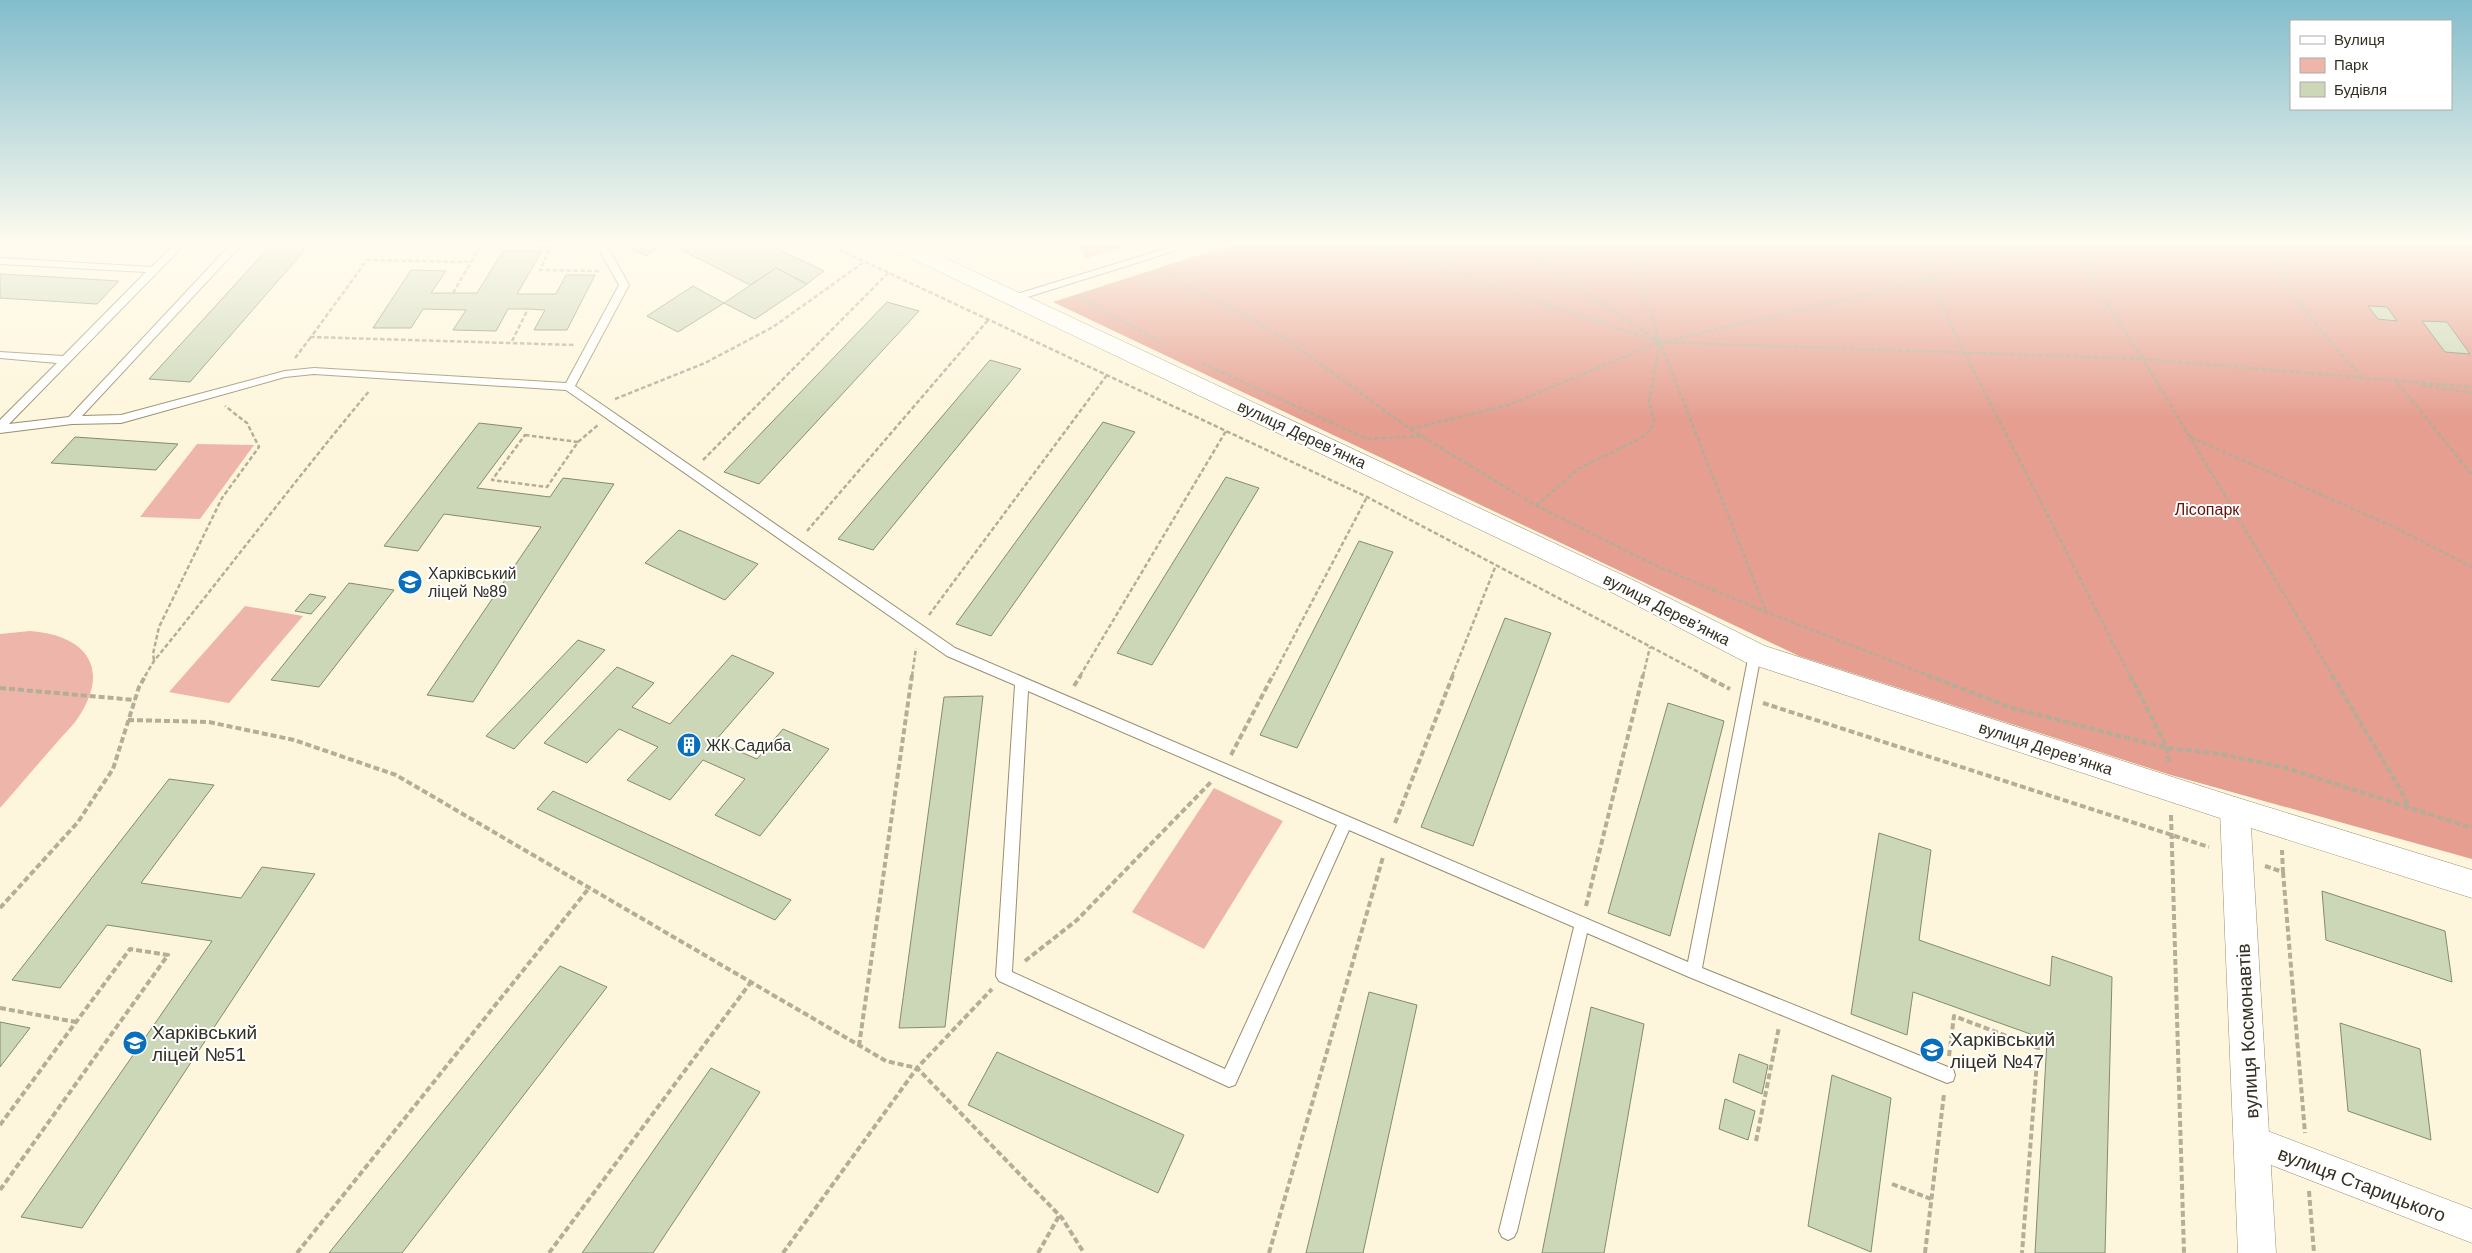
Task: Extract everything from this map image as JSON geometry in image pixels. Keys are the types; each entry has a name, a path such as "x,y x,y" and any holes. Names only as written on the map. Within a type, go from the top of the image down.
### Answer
{"main road":[{"name":"вулиця Дерев’янка","path":"1023,302 1624,587 1755,654 2235,810 2472,884"},
{"name":"вулиця Космонавтів","path":"2235,810 2239,857 2257,1253"}],"street":[{"name":"вулиця Старицького","path":"2252,1141 2307,1164 2472,1226"}],"lane":[{"path":"0,428 123,302"},
{"path":"72,420 182,302"},
{"path":"569,386 614,302"},
{"path":"0,355 66,360"},
{"path":"0,428 72,420 121,419 285,374 314,371 569,386 951,652 1694,972 1947,1075"},
{"path":"1694,972 1755,654"},
{"path":"1022,682 1004,976 1229,1080 1345,822"},
{"path":"1508,1231 1582,924"}],"path":[{"path":"285,374 336,302"},
{"path":"597,406 706,363 773,327 808,302"},
{"path":"691,472 859,302"},
{"path":"954,302 1367,497 1746,697 2172,834 2283,872"},
{"path":"1091,302 1170,348"},
{"path":"1219,302 1285,338 1410,429 1536,506 1659,567 1766,612 2012,708 2167,748 2220,754 2283,767 2472,828"},
{"path":"1539,302 1660,342 2143,359 2398,382 2472,386"},
{"path":"1600,302 1660,342"},
{"path":"1647,302 1660,342 1766,612"},
{"path":"1410,429 1510,405 1660,342 1832,302"},
{"path":"1941,302 1964,352 2167,748 2169,766"},
{"path":"2106,302 2190,437 2397,783 2409,808"},
{"path":"2299,302 2313,323 2364,379"},
{"path":"512,341 528,310"},
{"path":"796,544 989,319"},
{"path":"311,337 512,341 590,346"},
{"path":"1536,506 1578,469 1639,439 1651,430 1654,421 1649,401 1660,342"},
{"path":"1195,359 1367,439 1422,436"},
{"path":"859,1046 919,629 1107,375"},
{"path":"0,908 78,822 113,769 135,700 154,661 244,550 315,456 382,376"},
{"path":"2398,382 2472,393"},
{"path":"2398,382 2472,475"},
{"path":"154,661 153,654 159,627 222,498 259,447 256,435 237,412 203,396"},
{"path":"578,442 525,435 492,480 547,487 578,442 610,415"},
{"path":"1066,701 1226,431"},
{"path":"2190,437 2394,527 2472,567"},
{"path":"783,1253 917,1068 1004,976 1077,920 1224,770 1367,497"},
{"path":"1269,1253 1388,840 1496,565"},
{"path":"1582,924 1650,647"},
{"path":"0,688 135,700"},
{"path":"128,720 210,722 294,740 396,775 859,1046 886,1061 917,1068 1059,1216 1084,1253"},
{"path":"2172,834 2184,1253"},
{"path":"2291,853 2282,850 2314,1253"},
{"path":"297,1253 589,888"},
{"path":"0,1125 130,949 168,955 0,1190"},
{"path":"548,1253 751,982"},
{"path":"0,1008 76,1022"},
{"path":"1756,1141 1783,1009"},
{"path":"1925,1253 1954,1016 2038,1048 2022,1253"},
{"path":"1892,1184 1931,1199"},
{"path":"1038,1253 1059,1216"}],"green space":[{"name":"Лісопарк","path":"1054,302 2472,302 2472,859 2171,775 1799,656"},
{"path":"197,444 254,445 200,519 140,517"},
{"path":"245,606 303,616 229,703 169,692"},
{"path":"30,631 65,639 78,647 87,657 92,669 93,683 88,700 78,718 0,808 0,634"},
{"path":"1214,788 1283,821 1204,949 1132,912"}],"building":[{"path":"72,302 98,302 97,304"},
{"path":"219,302 259,302 190,382 149,379"},
{"path":"390,302 581,302 567,330 534,330 545,310 528,309 508,309 496,331 453,330 466,310 423,309 411,328 373,328"},
{"path":"668,302 724,303 678,332 647,316"},
{"path":"725,302 780,302 755,319"},
{"path":"887,302 919,311 759,484 724,472"},
{"path":"2368,306 2387,307 2397,321 2378,319"},
{"path":"2422,321 2447,322 2470,354 2445,352"},
{"path":"990,360 1021,369 873,550 838,539"},
{"path":"1103,422 1135,432 991,636 956,624"},
{"path":"479,423 522,428 477,488 550,497 563,478 614,484 473,702 427,695 541,527 444,514 418,551 384,546"},
{"path":"75,437 178,444 156,470 51,463"},
{"path":"1226,477 1259,488 1152,665 1117,653"},
{"path":"679,530 758,564 725,600 645,563"},
{"path":"1359,541 1393,552 1297,748 1260,735"},
{"path":"349,583 394,590 319,687 271,680"},
{"path":"310,594 326,597 311,614 295,611"},
{"path":"1505,618 1551,633 1473,846 1421,827"},
{"path":"578,640 605,650 514,749 486,736"},
{"name":"ЖК Садиба","path":"732,655 774,673 715,741 757,759 783,729 829,749 760,836 715,815 745,779 703,760 670,800 627,780 658,747 619,729 587,763 544,743 617,667 654,683 632,707 670,724"},
{"path":"983,696 945,1027 899,1028 944,697"},
{"path":"1668,703 1724,721 1670,936 1608,913"},
{"path":"169,779 214,785 141,883 241,898 262,867 315,874 82,1228 21,1217 212,941 107,925 60,988 12,980"},
{"path":"553,791 791,900 775,920 537,809"},
{"path":"1879,833 1931,850 1919,940 2050,986 2052,956 2112,977 2105,1253 2035,1253 2047,1040 1913,992 1907,1035 1851,1014"},
{"path":"2322,891 2445,931 2452,982 2326,940"},
{"path":"560,966 607,987 402,1253 329,1253"},
{"path":"1369,992 1417,1005 1363,1253 1306,1253"},
{"path":"1591,1007 1644,1024 1604,1253 1542,1253"},
{"path":"0,1022 30,1028 0,1067"},
{"path":"2340,1023 2420,1049 2431,1140 2348,1111"},
{"path":"997,1052 1184,1135 1158,1193 968,1105"},
{"path":"1739,1054 1768,1065 1762,1094 1733,1082"},
{"path":"711,1068 760,1092 653,1253 582,1253"},
{"path":"1832,1075 1891,1098 1871,1252 1808,1226"},
{"path":"1725,1099 1755,1111 1748,1140 1719,1129"}],"place":[{"name":"Харківський ліцей №89","path":"410,582"},
{"name":"ЖК Садиба","path":"689,745"},
{"name":"Харківський ліцей №51","path":"135,1043"},
{"name":"Харківський ліцей №47","path":"1932,1050"}]}
